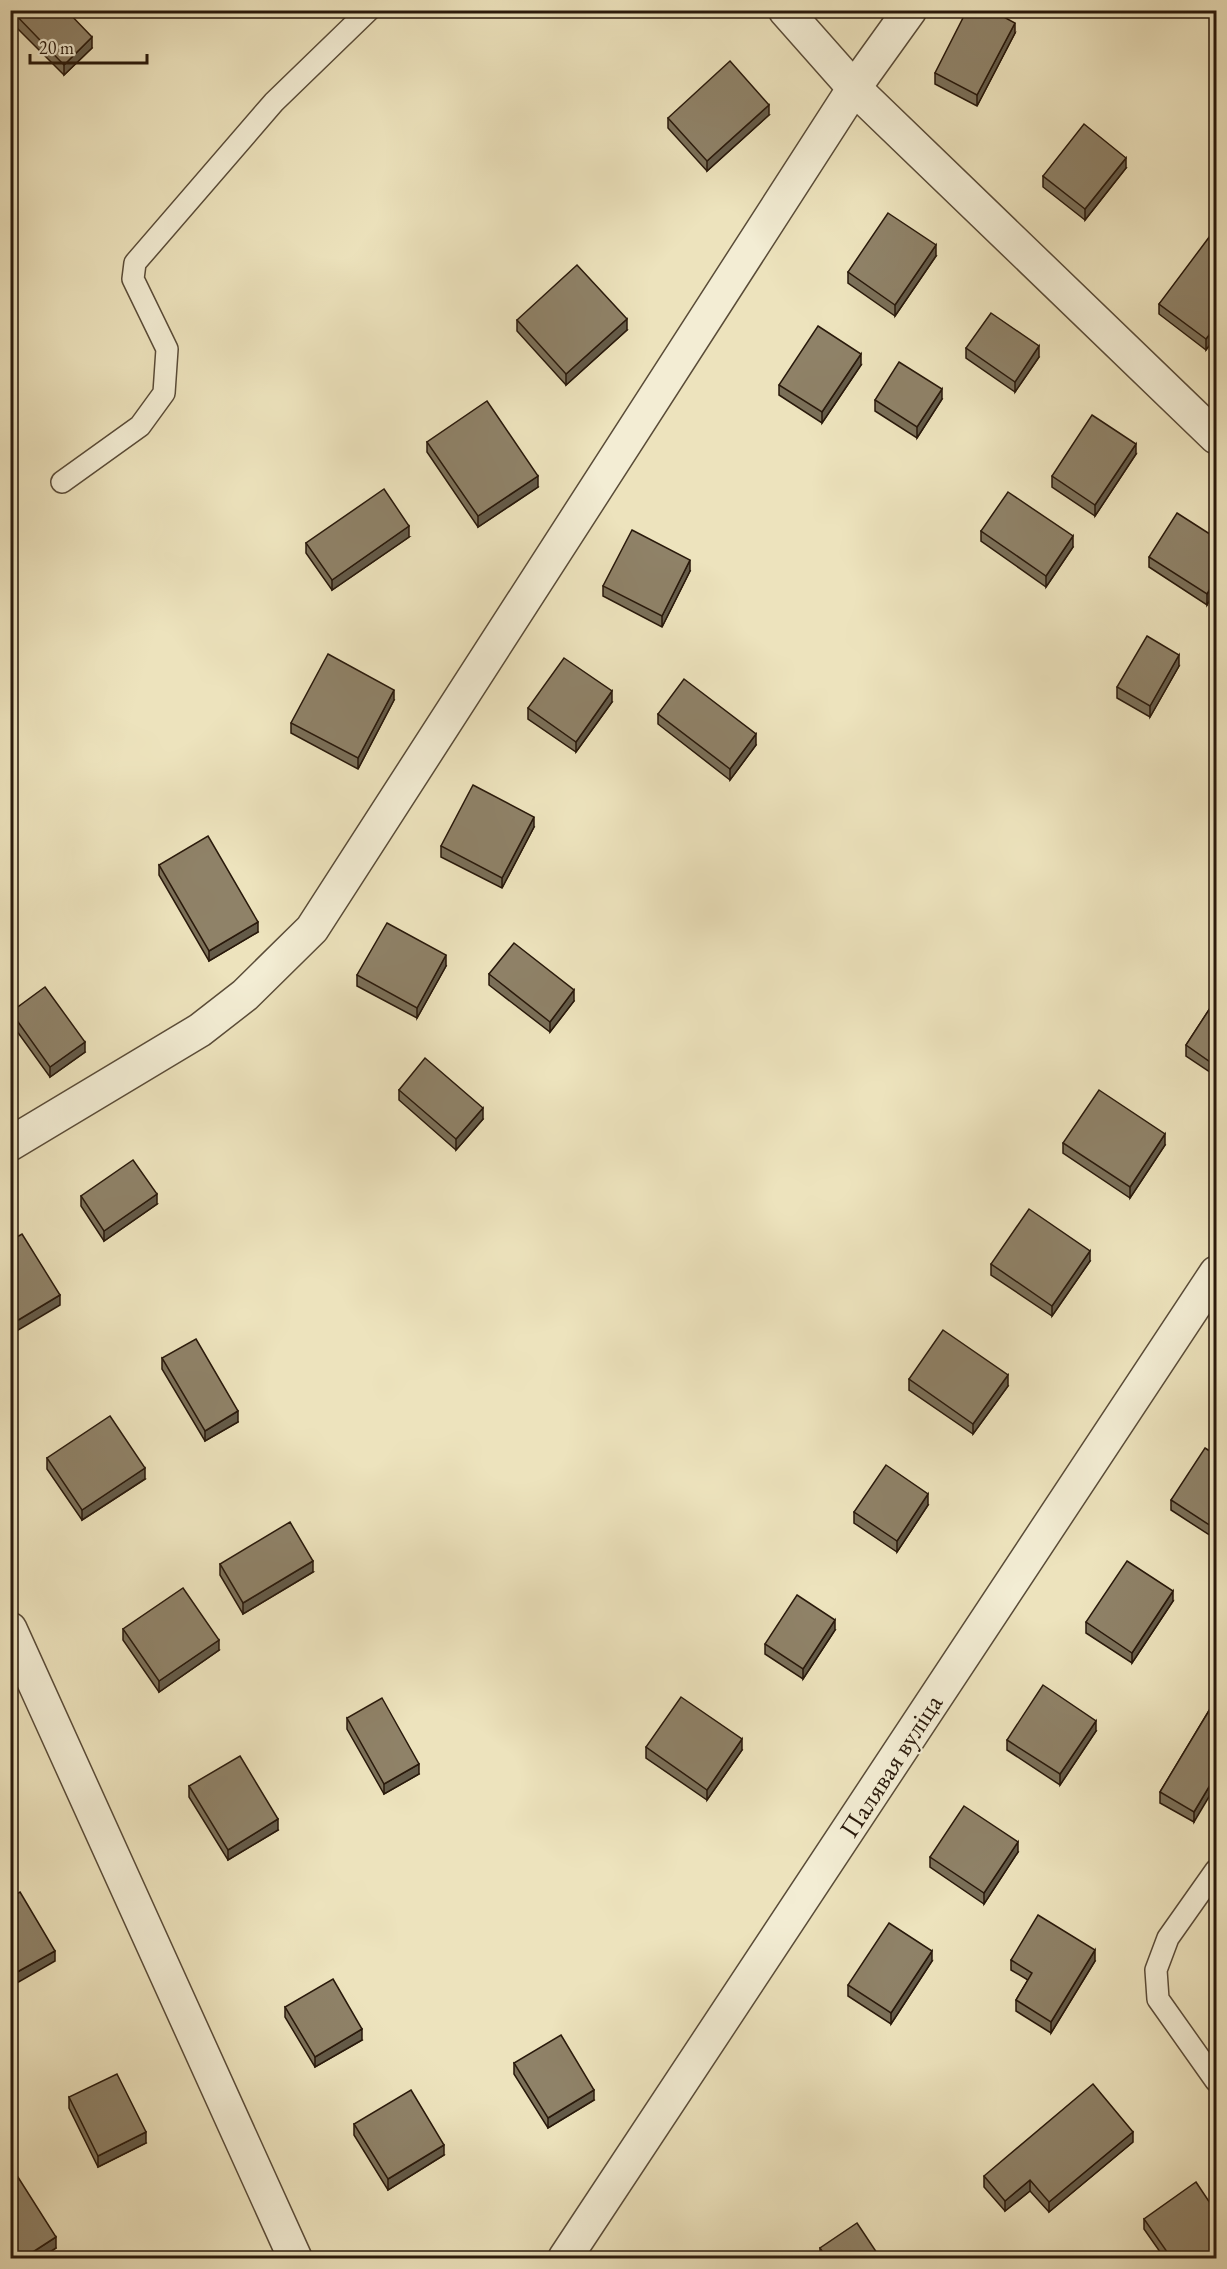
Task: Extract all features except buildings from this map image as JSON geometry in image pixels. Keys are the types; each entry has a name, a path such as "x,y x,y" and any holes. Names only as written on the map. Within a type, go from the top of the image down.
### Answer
{"street":[{"path":"785,10 854,88 1216,437"},
{"path":"10,1144 200,1030 245,994 312,928 854,88 910,10"},
{"name":"Палявая вуліца","path":"565,2259 1216,1273"},
{"path":"10,1629 295,2259"}],"lane":[{"path":"62,482 140,426 164,393 167,349 134,279 135,263 274,102 369,10"},
{"path":"1216,1870 1168,1938 1156,1970 1158,1999 1216,2081"}]}
